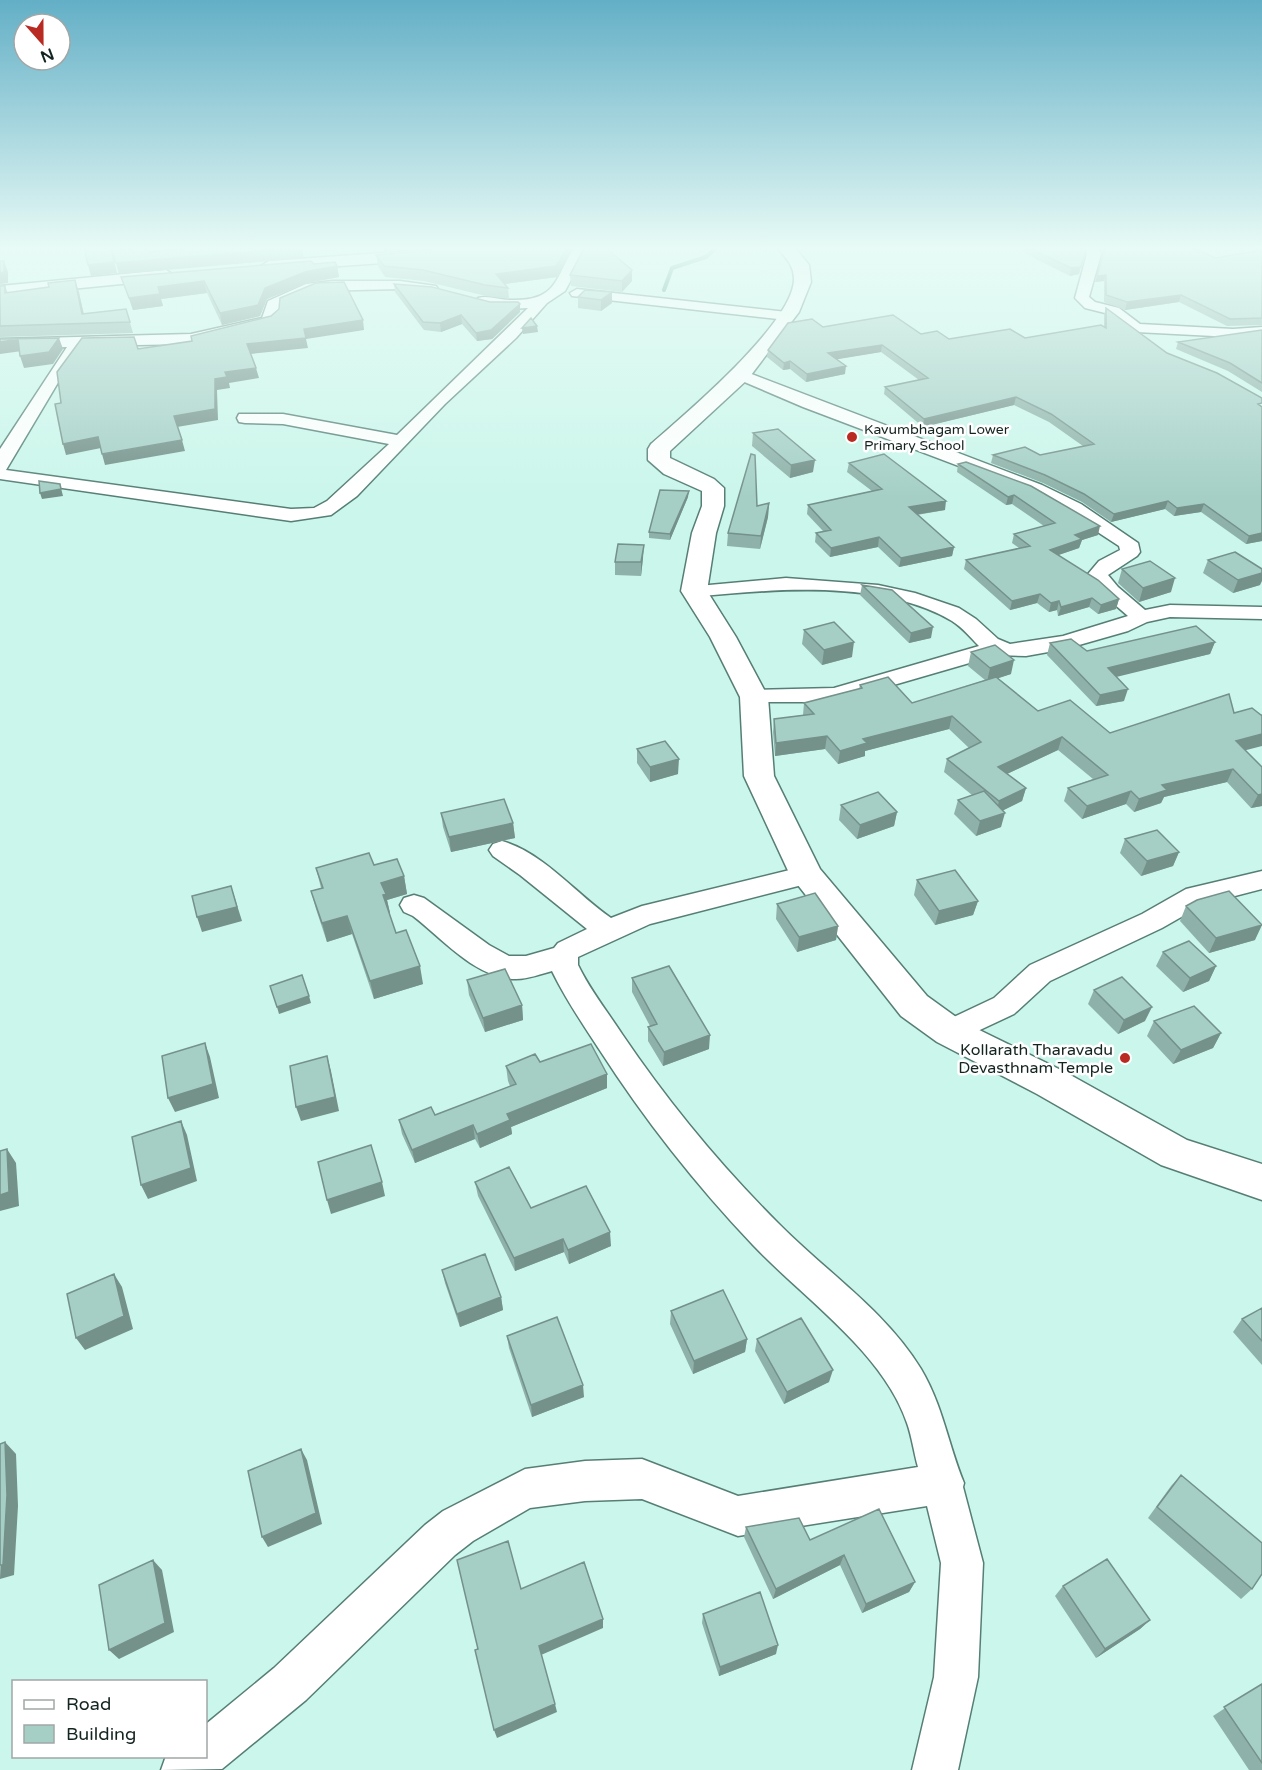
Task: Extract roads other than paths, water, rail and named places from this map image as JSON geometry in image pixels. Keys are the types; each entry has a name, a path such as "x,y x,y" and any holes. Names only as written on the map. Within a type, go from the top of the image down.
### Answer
{"street":[{"path":"0,344 79,343 139,338 191,339 227,331"},
{"path":"0,474 291,514 315,515 333,506 402,441 455,385 517,331"},
{"path":"776,331 741,375 659,449 659,460 670,471 698,479 713,488 713,506 704,533 694,591 723,637 754,697 759,776 806,875 914,1006 950,1032 1051,1083 1175,1152 1262,1182"},
{"path":"1139,331 1155,344"},
{"path":"1186,331 1233,333 1262,331"},
{"path":"0,466 51,379 66,356 79,343"},
{"path":"741,375 799,400 1036,489 1092,519 1128,543 1130,552 1106,565 1098,573 1103,586 1130,606 1140,617"},
{"path":"244,418 283,419 402,441"},
{"path":"694,591 737,586 835,585 894,593 961,617 996,648"},
{"path":"754,697 835,695 996,648 1021,649 1074,640 1134,622 1140,617 1170,611 1262,613"},
{"path":"502,850 524,862 582,913 608,930"},
{"path":"806,875 642,916 568,950 564,956 564,965 574,986 636,1080 678,1136 766,1235 836,1298 890,1357 908,1382 926,1418 944,1483 962,1563 956,1677 935,1770"},
{"path":"950,1032 1004,1006 1040,973 1152,921 1196,896 1262,880"},
{"path":"414,905 423,909 488,959 512,968 564,956"},
{"path":"207,1752 290,1684 440,1540 458,1526 525,1489 585,1481 642,1479 738,1516 944,1483"},
{"path":"184,1770 199,1758"}],"place":[{"name":"Kavumbhagam Lower Primary School","path":"852,437"},
{"name":"Kollarath Tharavadu Devasthnam Temple","path":"1125,1058"}]}
